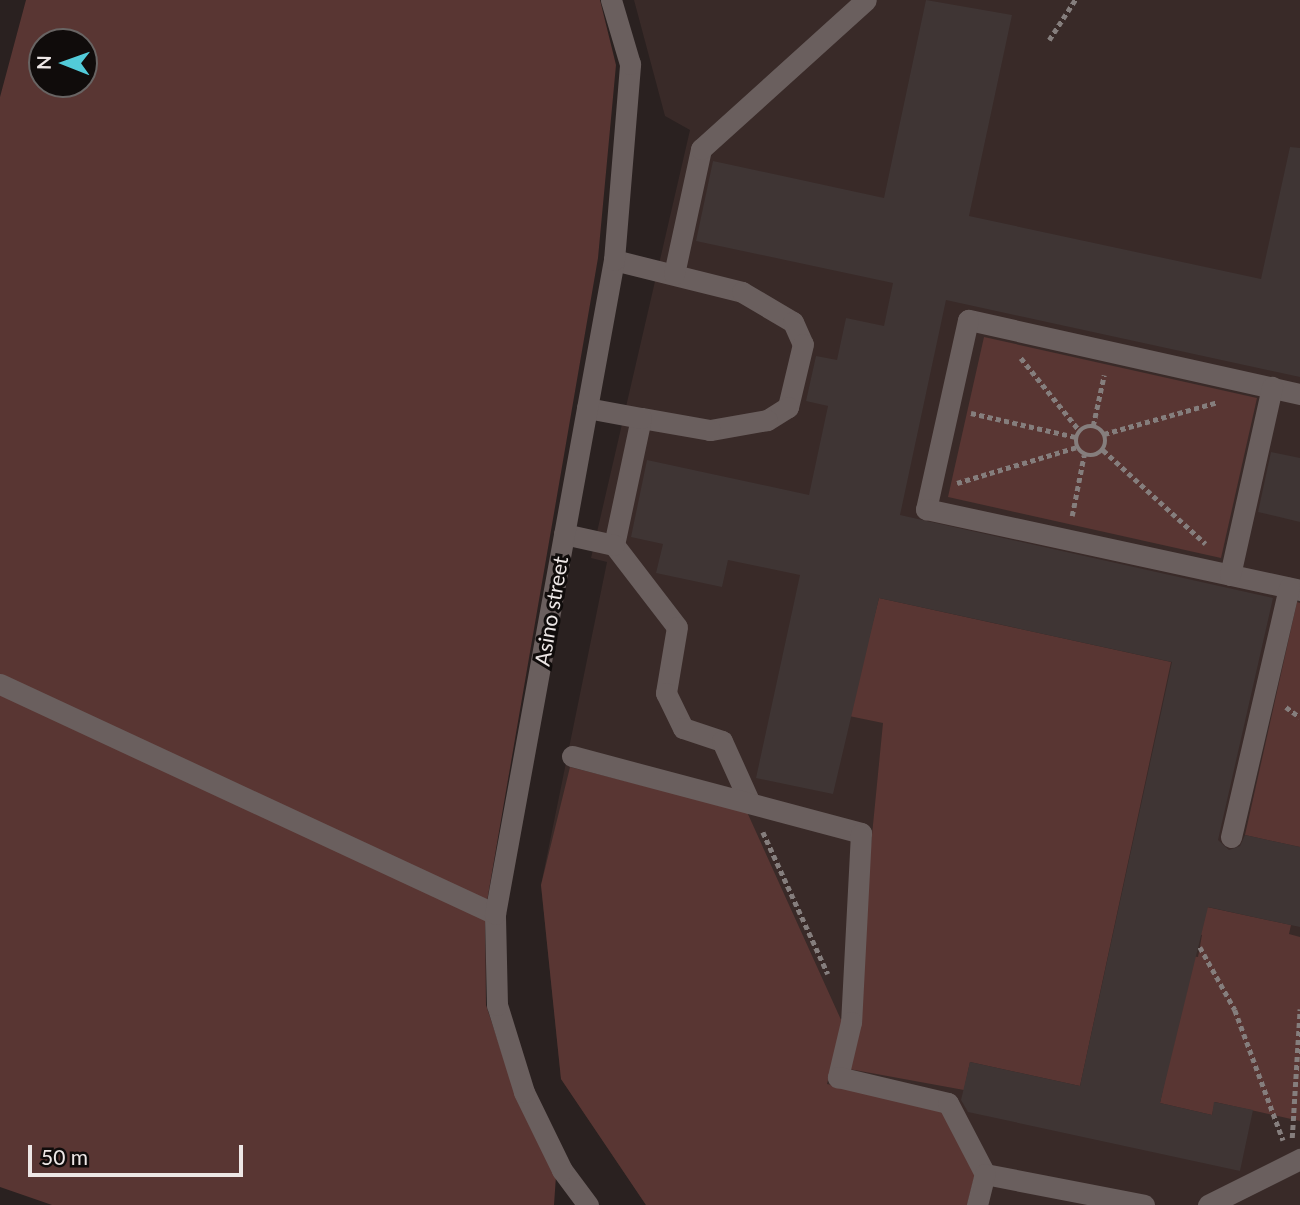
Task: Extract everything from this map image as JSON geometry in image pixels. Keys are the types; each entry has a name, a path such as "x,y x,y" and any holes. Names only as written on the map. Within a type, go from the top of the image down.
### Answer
{"street":[{"name":"Asino street","path":"587,1205 562,1170 524,1091 497,1005 495,914 614,260 630,64 611,0"},
{"path":"674,274 701,149 866,0"},
{"path":"587,408 710,430 767,420 788,407 803,344 793,322 742,292 614,260"},
{"path":"1231,837 1295,589 1230,571 926,509 968,320 1300,394"},
{"path":"1230,571 1272,387"},
{"path":"614,545 641,418"},
{"path":"564,534 614,545 677,627 666,693 683,728 722,741 750,803"},
{"path":"0,684 495,914"},
{"path":"572,756 860,833 850,1022 838,1077 948,1103 985,1174 976,1205"},
{"path":"1208,1205 1295,1162"},
{"path":"985,1174 1144,1205"}],"path":[{"path":"1049,40 1075,0"},
{"path":"994,326 1080,431"},
{"path":"1093,426 1106,366"},
{"path":"1104,434 1233,398"},
{"path":"949,409 1076,437"},
{"path":"1084,455 1077,447 1076,437 1080,431 1093,426"},
{"path":"1093,426 1104,434"},
{"path":"1104,434 1103,450 1230,571"},
{"path":"930,491 1077,447"},
{"path":"1084,455 1103,450"},
{"path":"1067,539 1084,455"},
{"path":"750,803 834,986"},
{"path":"1200,947 1269,1090 1295,1162"},
{"path":"1295,1162 1300,1009"}],"shaded area":[{"path":"26,0 600,0 616,65 598,258 485,913 486,1005 516,1095 556,1176 554,1205 52,1205 0,1187 0,97"},
{"path":"634,0 1300,0 1300,1205 646,1205 561,1079 541,885 607,562 591,558 690,130 665,116"},
{"path":"984,337 1257,398 1221,558 948,497"},
{"path":"879,598 1171,662 1080,1086 970,1062 964,1090 849,1069 883,723 849,716"},
{"path":"1297,602 1300,603 1300,847 1245,835"},
{"path":"570,767 747,812 842,1022 827,1084 943,1107 976,1170 967,1205 646,1205 561,1079 541,885"},
{"path":"1179,901 1291,925 1289,934 1300,937 1300,1121 1215,1102 1212,1115 1160,1103 1191,956 1198,957 1202,935 1173,928"}],"building":[{"path":"926,0 1012,15 969,216 1261,279 1290,147 1300,148 1300,377 946,300 900,515 1273,598 1218,840 1229,850 1240,846 1245,835 1300,847 1300,927 1208,907 1160,1103 1212,1115 1214,1102 1253,1110 1240,1171 968,1112 961,1100 970,1062 1080,1086 1172,662 879,598 833,794 756,778 800,575 728,560 722,587 656,573 663,544 631,537 647,460 809,495 828,406 806,401 816,356 837,360 846,318 884,326 893,283 696,241 713,161 884,198"},
{"path":"1271,452 1300,458 1300,522 1258,512"}]}
